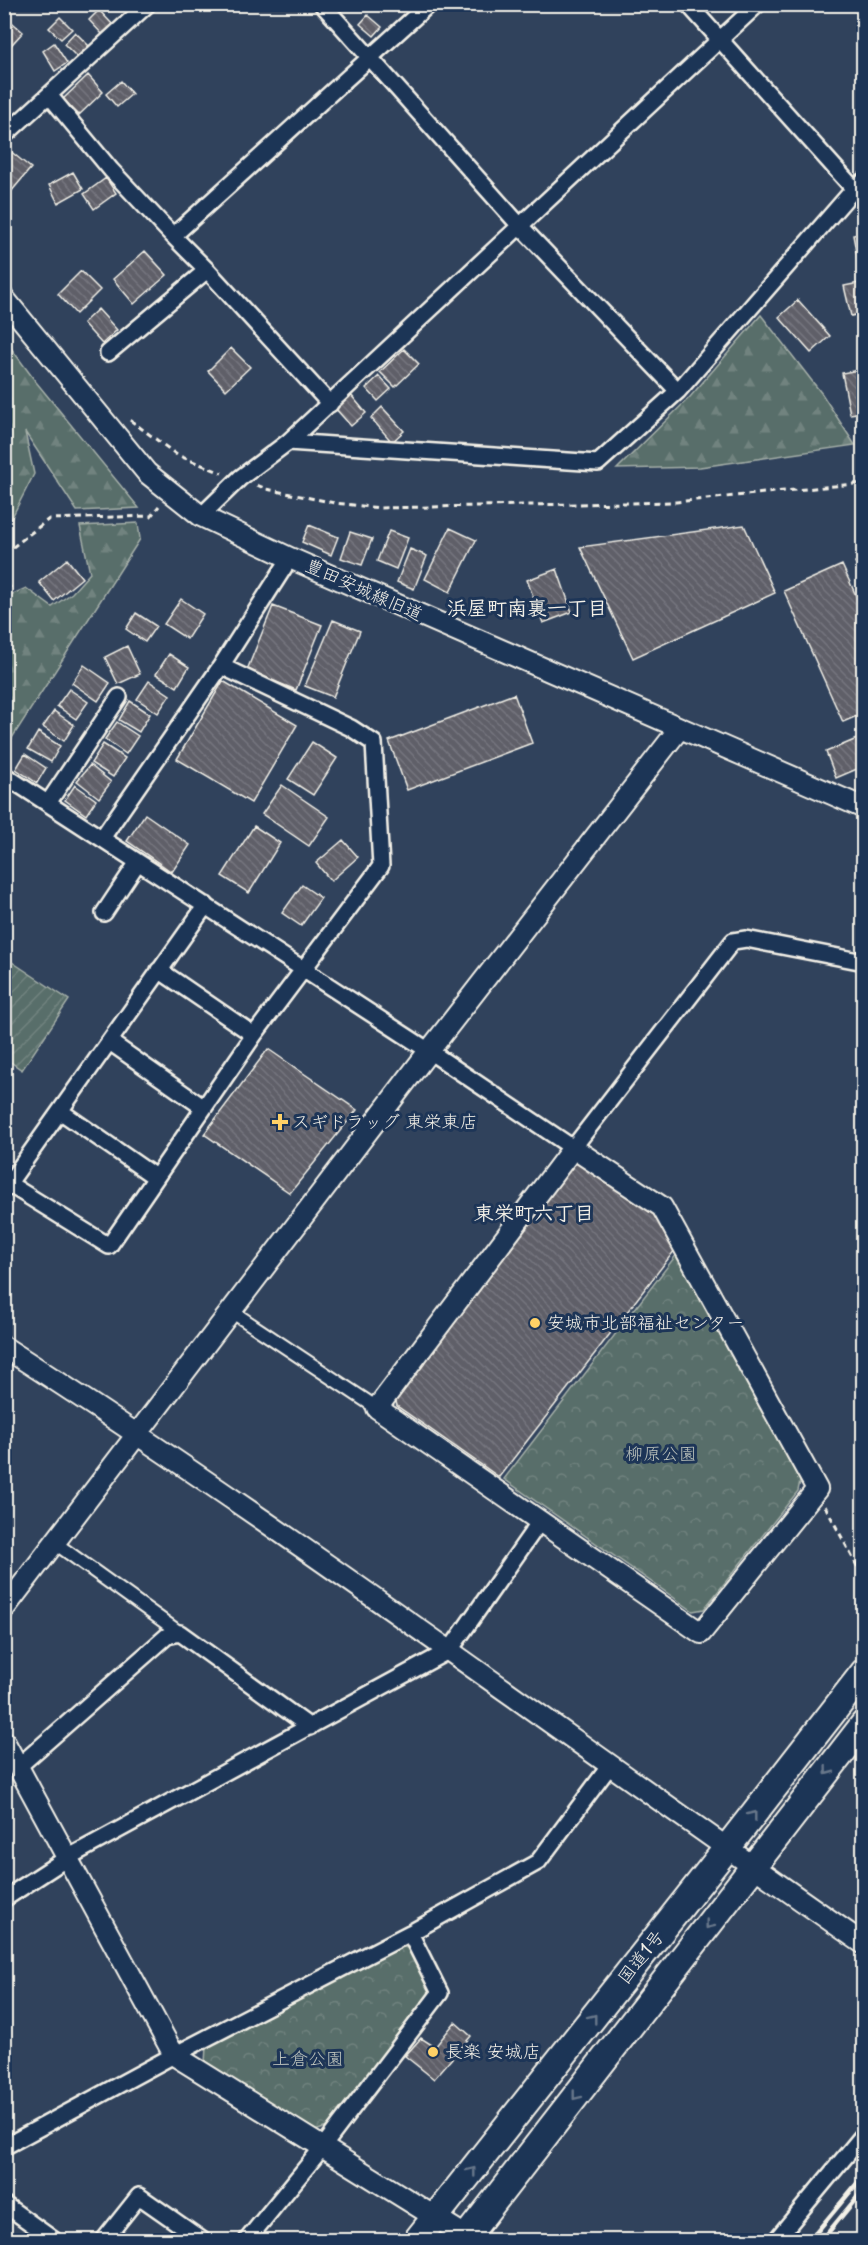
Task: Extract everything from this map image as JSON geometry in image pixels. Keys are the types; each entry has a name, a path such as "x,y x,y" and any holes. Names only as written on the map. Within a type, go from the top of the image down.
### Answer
{"highway":[{"name":"国道1号","path":"417,2241 864,1672"},
{"name":"国道1号","path":"467,2239 864,1724"}],"street":[{"path":"4,136 148,4"},
{"path":"322,4 369,60 521,227 678,391"},
{"path":"173,236 429,4"},
{"path":"288,442 598,463 678,391 859,185 688,4"},
{"path":"201,516 240,478 288,442 330,404 758,4"},
{"path":"49,95 111,170 330,404"},
{"path":"108,353 207,270"},
{"name":"豊田安城線旧道","path":"4,298 147,473 201,516 290,558 864,808"},
{"path":"102,838 221,666 290,558"},
{"path":"206,905 6,1185 109,1246 254,1035 381,866 374,743 351,728 221,666"},
{"path":"48,803 119,697"},
{"path":"4,1609 429,1051 679,729"},
{"path":"4,775 429,1051 662,1207 817,1489 701,1633 541,1520 231,1311"},
{"path":"104,913 138,862"},
{"path":"377,1408 733,941 746,939 864,962"},
{"path":"159,970 254,1035"},
{"path":"110,1042 204,1108"},
{"path":"60,1111 155,1177"},
{"path":"4,1347 137,1433 450,1650 864,1944"},
{"path":"4,1899 67,1858 450,1650 541,1520"},
{"path":"55,1543 310,1727"},
{"path":"19,1766 167,1636 180,1633"},
{"path":"4,1741 174,2055 436,2216 467,2239"},
{"path":"4,2147 174,2055 410,1933 538,1862 611,1764"},
{"path":"247,2241 322,2148 440,1993 410,1933"},
{"path":"776,2241 864,2134"},
{"path":"104,2241 139,2196 202,2241"},
{"path":"4,2204 54,2241"}],"path":[{"path":"4,554 48,519 151,516 170,492"},
{"path":"817,1489 864,1579"},
{"path":"857,2241 864,2232"}],"green space":[{"path":"761,315 822,394 855,445 700,467 617,469 690,397"},
{"path":"5,340 36,382 139,508 77,511 25,432 34,474 11,519 5,513"},
{"path":"138,523 140,539 5,749 5,600 8,596 26,588 52,607 72,593 90,573 80,526"},
{"path":"12,962 69,1000 22,1070 5,1058 5,973"},
{"name":"柳原公園","path":"677,1254 800,1481 798,1491 704,1609 693,1611 504,1479"},
{"name":"上倉公園","path":"399,1946 408,1948 429,1988 428,1997 327,2127 315,2131 205,2063 206,2047"}],"building":[{"path":"77,4 90,4 81,10"},
{"path":"99,10 113,25 103,35 89,20"},
{"path":"368,15 382,27 374,36 360,24"},
{"path":"6,17 23,32 4,53 4,19"},
{"path":"60,17 72,29 61,39 49,28"},
{"path":"75,32 89,46 77,57 64,44"},
{"path":"54,43 67,63 55,71 43,51"},
{"path":"88,75 103,92 79,115 63,99"},
{"path":"121,81 132,94 117,107 106,94"},
{"path":"9,150 31,168 5,199 4,154"},
{"path":"73,172 83,189 58,203 49,185"},
{"path":"106,178 116,193 94,209 84,194"},
{"path":"864,233 864,272 860,272 853,235"},
{"path":"145,251 167,275 134,304 113,279"},
{"path":"81,271 100,290 76,314 58,294"},
{"path":"864,282 864,313 851,316 844,286"},
{"path":"798,300 830,336 811,353 779,317"},
{"path":"98,309 117,330 102,344 83,323"},
{"path":"231,348 250,367 226,390 208,371"},
{"path":"404,349 419,364 395,387 380,372"},
{"path":"864,369 864,412 850,414 842,373"},
{"path":"379,376 391,389 378,401 366,388"},
{"path":"351,395 366,413 351,426 335,408"},
{"path":"382,407 404,431 392,442 371,418"},
{"path":"309,525 338,537 331,555 302,542"},
{"path":"744,525 775,593 633,658 580,547"},
{"path":"450,528 476,540 450,592 425,579"},
{"path":"389,531 408,538 396,569 377,561"},
{"path":"350,532 372,539 362,565 341,558"},
{"path":"410,549 427,556 414,589 397,582"},
{"path":"864,558 864,581 855,562"},
{"path":"67,559 82,578 54,601 39,582"},
{"path":"842,565 864,613 864,713 843,722 784,591"},
{"path":"557,569 572,612 543,623 527,580"},
{"path":"4,578 11,587 4,591"},
{"path":"181,599 203,614 187,639 164,624"},
{"path":"273,606 322,625 296,690 247,670"},
{"path":"136,613 156,626 145,642 126,629"},
{"path":"333,620 360,631 333,697 305,686"},
{"path":"127,646 140,674 118,684 105,657"},
{"path":"169,654 189,667 177,687 156,674"},
{"path":"84,665 110,683 98,701 72,683"},
{"path":"149,681 170,695 158,713 137,699"},
{"path":"223,681 297,725 251,803 177,759"},
{"path":"69,689 88,702 76,719 57,706"},
{"path":"514,694 532,743 407,790 389,741"},
{"path":"130,701 150,714 139,732 119,720"},
{"path":"54,711 74,725 64,741 43,727"},
{"path":"117,722 138,736 126,754 105,739"},
{"path":"38,732 60,746 51,762 28,749"},
{"path":"864,736 864,766 836,778 826,752"},
{"path":"312,742 337,758 313,795 288,779"},
{"path":"103,744 125,758 113,777 91,763"},
{"path":"25,754 46,768 37,783 16,769"},
{"path":"90,765 111,782 99,798 77,781"},
{"path":"75,785 96,800 86,815 65,800"},
{"path":"282,785 329,817 309,846 262,814"},
{"path":"145,814 190,845 172,872 127,841"},
{"path":"254,826 280,843 249,893 222,876"},
{"path":"343,840 358,857 331,881 316,863"},
{"path":"302,885 321,898 301,926 282,913"},
{"name":"スギドラッグ 東栄東店","path":"268,1049 357,1110 290,1193 204,1134"},
{"name":"安城市北部福祉センター","path":"573,1163 581,1163 655,1212 675,1250 499,1477 397,1406 395,1397"},
{"name":"長楽 安城店","path":"455,2022 471,2036 434,2079 405,2056 421,2038 435,2047"}],"railway":[{"path":"810,2240 864,2175"},
{"path":"822,2240 864,2189"}],"place":[{"name":"スギドラッグ 東栄東店","path":"280,1122"},
{"name":"安城市北部福祉センター","path":"535,1323"},
{"name":"長楽 安城店","path":"433,2052"}],"district":[{"name":"浜屋町南裏一丁目","path":"527,608"},
{"name":"東栄町六丁目","path":"534,1213"}]}
